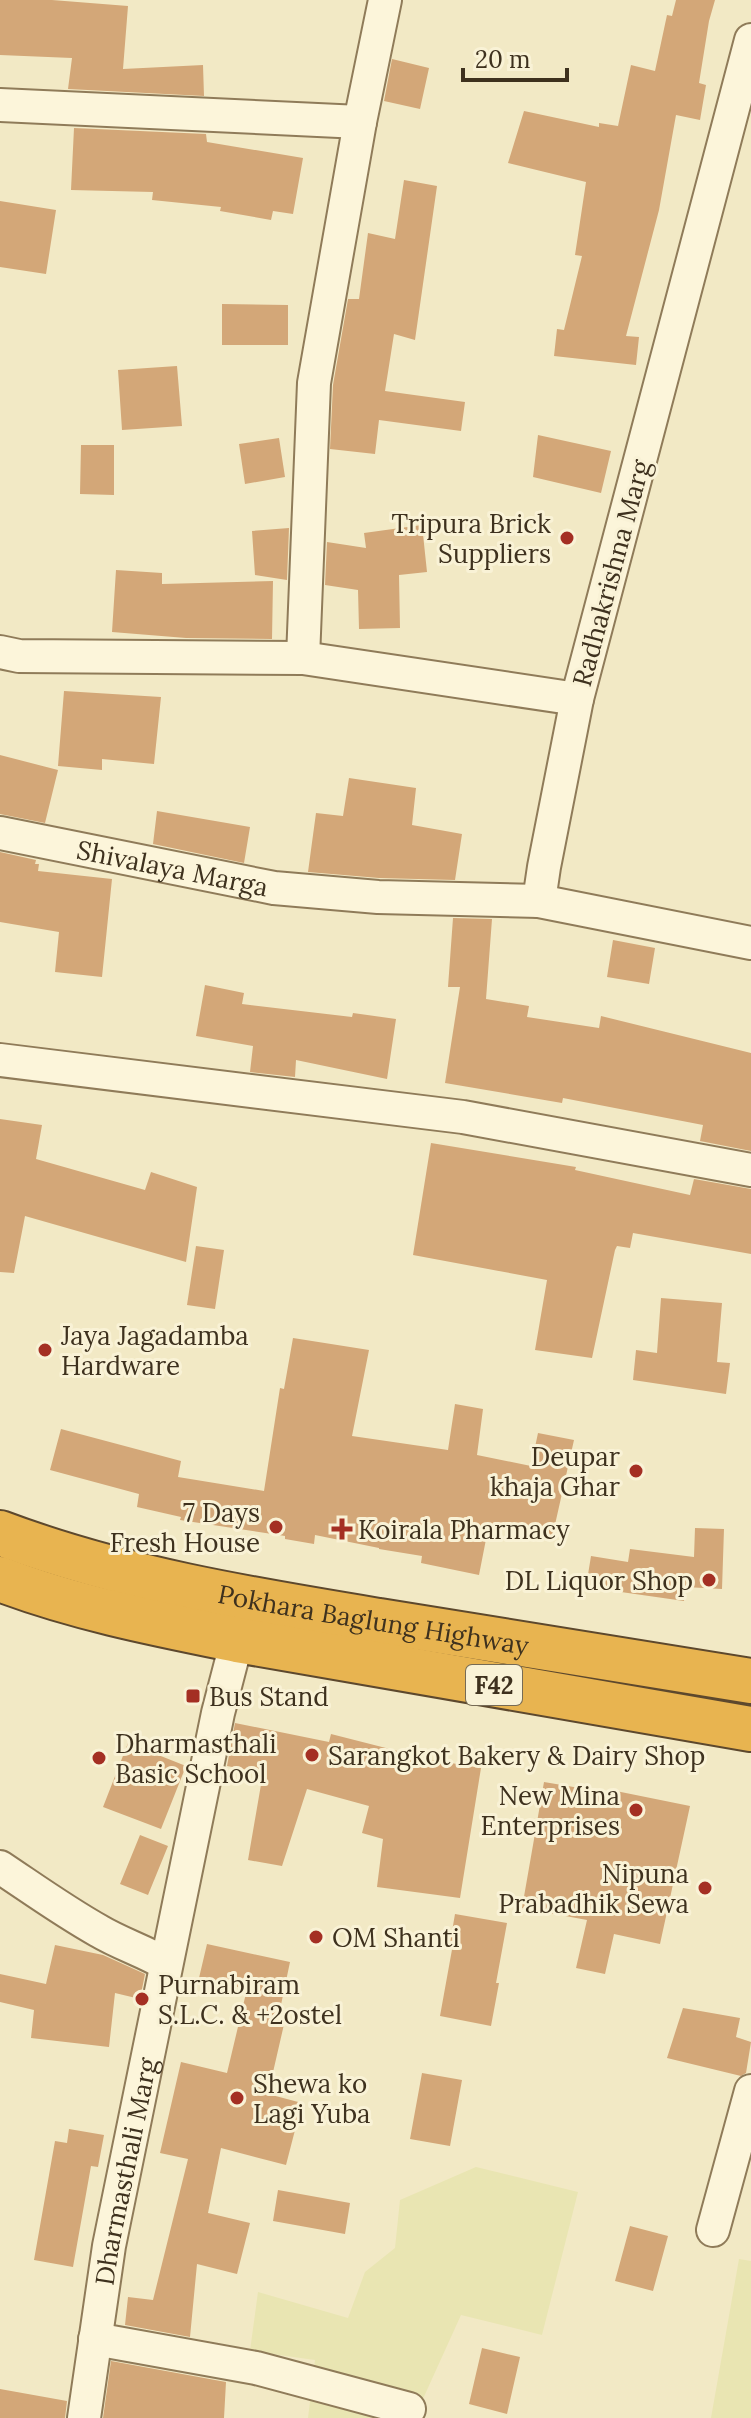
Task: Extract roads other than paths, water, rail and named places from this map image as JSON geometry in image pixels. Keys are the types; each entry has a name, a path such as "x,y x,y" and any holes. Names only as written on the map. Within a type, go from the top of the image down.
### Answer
{"highway":[{"name":"Pokhara Baglung Highway","path":"0,1533 43,1549 135,1575 240,1619 751,1725"},
{"name":"Pokhara Baglung Highway","path":"0,1579 51,1596 751,1681"}],"street":[{"path":"303,658 314,383 385,0"},
{"name":"Radhakrishna Marg","path":"539,901 577,699 751,40"},
{"path":"0,105 360,122"},
{"path":"0,652 19,656 303,658 577,699"},
{"name":"Shivalaya Marga","path":"0,833 274,888 378,897 539,901"},
{"path":"539,901 751,943"},
{"path":"0,1060 463,1117 751,1170"},
{"name":"Dharmasthali Marg","path":"84,2418 109,2246 240,1619"},
{"path":"0,1867 101,1933 166,1964"},
{"path":"713,2230 751,2091"},
{"path":"95,2339 256,2368 409,2409"}],"place":[{"name":"Tripura Brick Suppliers","path":"567,538"},
{"name":"Jaya Jagadamba Hardware","path":"45,1350"},
{"name":"Deupar khaja Ghar","path":"636,1471"},
{"name":"7 Days Fresh House","path":"276,1527"},
{"name":"Koirala Pharmacy","path":"342,1529"},
{"name":"DL Liquor Shop","path":"709,1580"},
{"name":"Bus Stand","path":"193,1696"},
{"name":"Sarangkot Bakery & Dairy Shop","path":"312,1755"},
{"name":"Dharmasthali Basic School","path":"99,1758"},
{"name":"New Mina Enterprises","path":"636,1810"},
{"name":"Nipuna Prabadhik Sewa","path":"705,1888"},
{"name":"OM Shanti","path":"316,1937"},
{"name":"Purnabiram S.L.C. & +2ostel","path":"142,1999"},
{"name":"Shewa ko Lagi Yuba","path":"237,2098"}]}
